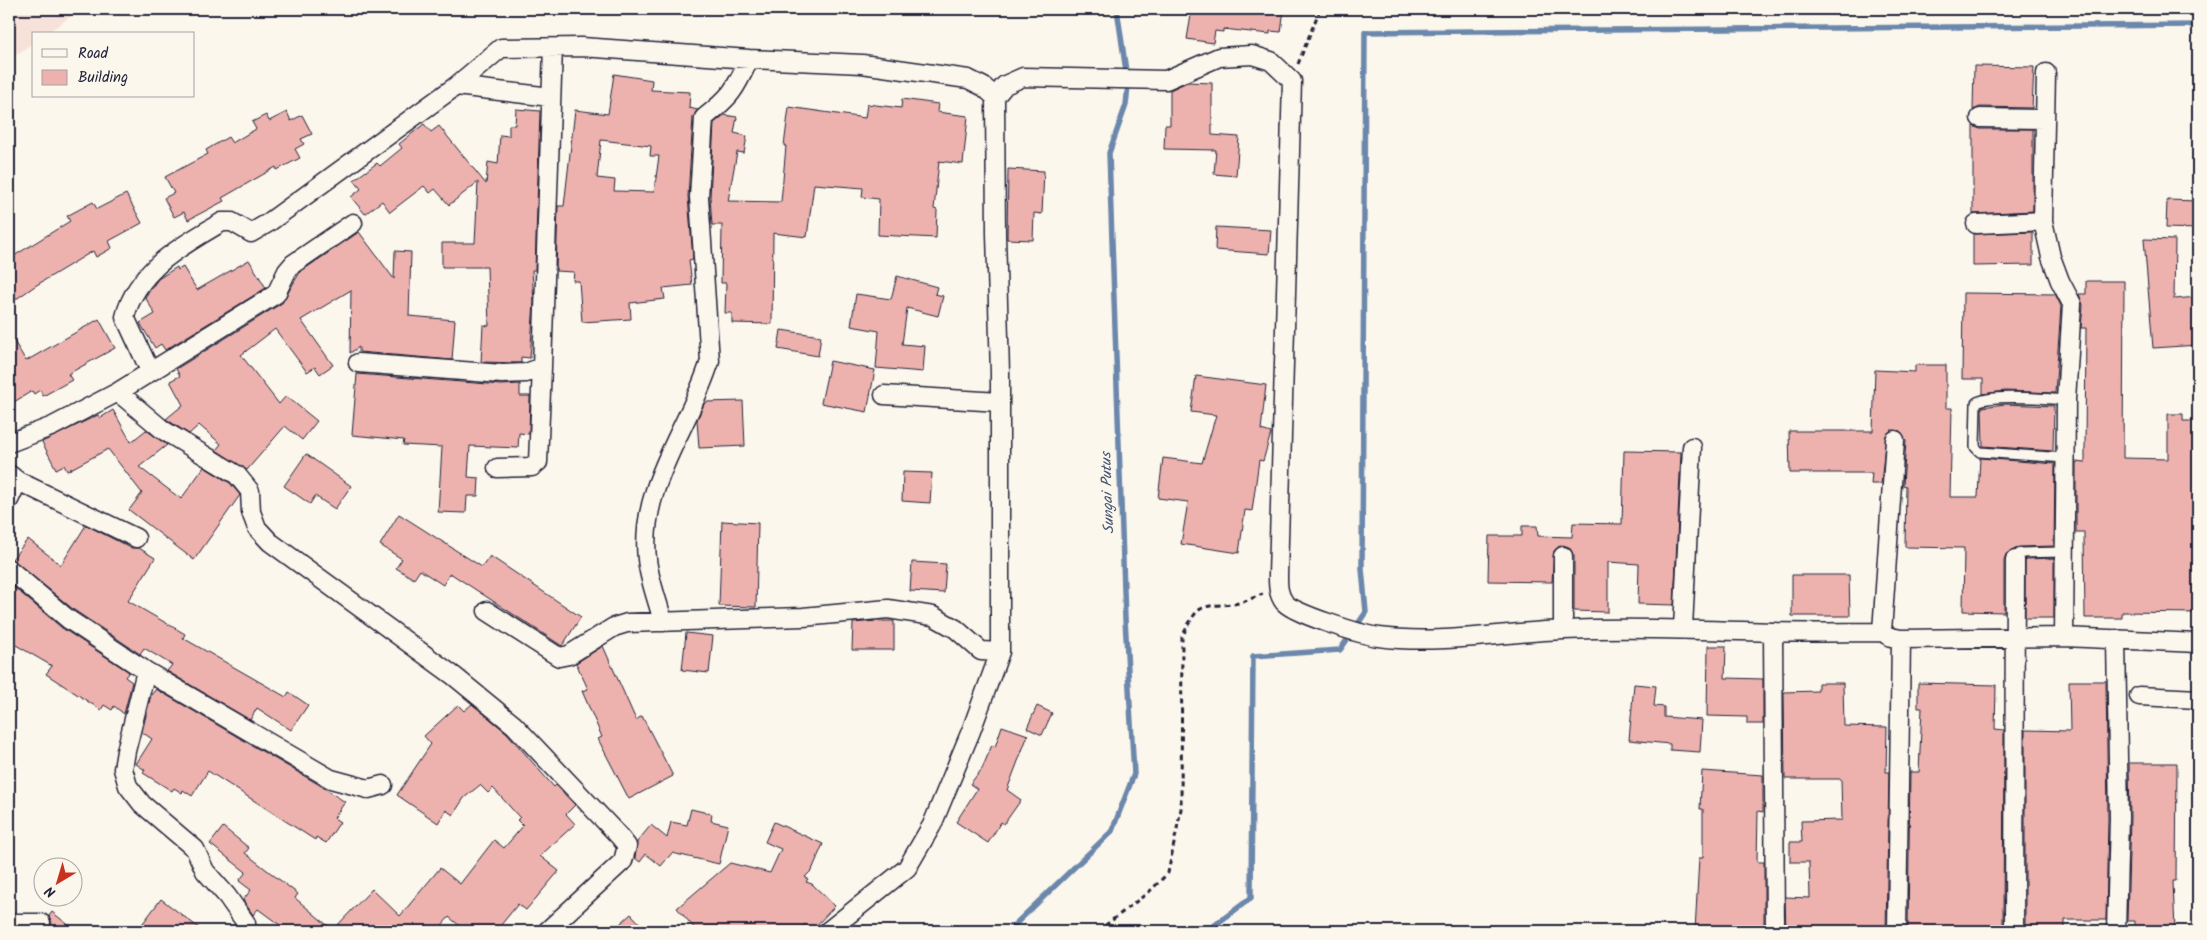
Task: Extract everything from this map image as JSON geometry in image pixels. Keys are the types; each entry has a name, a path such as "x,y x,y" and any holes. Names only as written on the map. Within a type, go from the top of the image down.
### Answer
{"street":[{"path":"150,371 125,317 136,289 169,253 222,222 232,222 250,234 268,223 456,86 501,48 582,48 862,64 968,79 984,87 995,97"},
{"path":"496,468 532,467 538,462 553,48"},
{"path":"828,931 907,868 932,825 971,731 1000,652 1000,402 995,97 1005,85 1023,77 1166,80 1219,57 1252,55 1271,60 1292,81 1278,589 1284,603 1302,614 1376,636 1403,639 1457,638 1563,630 1683,628 1773,632 1882,632 1891,637 1901,639 2064,637 2198,643"},
{"path":"664,622 647,559 648,515 659,474 704,381 710,361 699,197 704,118 726,101 749,59"},
{"path":"2046,74 2043,221 2051,257 2060,281 2072,304 2066,400 2064,637"},
{"path":"456,86 551,97"},
{"path":"1980,118 2044,119"},
{"path":"1976,224 2043,221"},
{"path":"9,443 53,426 118,392 276,294 287,271 293,264 352,223"},
{"path":"358,363 502,374 526,373 542,367"},
{"path":"118,392 163,430 237,475 250,491 251,512 258,528 270,542 454,676 514,725 627,846 623,861 547,931"},
{"path":"884,395 1000,402"},
{"path":"1882,632 1895,440"},
{"path":"1683,628 1692,447"},
{"path":"9,500 13,477 136,538"},
{"path":"1563,556 1563,630"},
{"path":"2014,931 2015,560"},
{"path":"9,569 68,618 146,671 331,779 368,789 383,785"},
{"path":"487,611 560,657 569,655 614,627 627,623 803,617 888,609 933,616 956,629 981,650 1000,652"},
{"path":"1773,632 1775,931"},
{"path":"1897,931 1901,639"},
{"path":"2116,639 2119,818 2116,931"},
{"path":"146,671 123,768 128,786 142,804 195,849 205,871 227,896 246,923 246,931"},
{"path":"2139,696 2198,699"},
{"path":"9,923 41,923"}],"lane":[{"path":"2066,400 1982,399 1976,403 1975,447 1980,452 2066,458"},
{"path":"2015,560 2020,553 2026,552 2065,552"}],"path":[{"path":"1292,81 1320,9"},
{"path":"1098,931 1150,891 1168,873 1181,810 1182,637 1193,615 1205,606 1235,604 1278,589"}],"shaded area":[{"path":"9,9 81,9 49,32 32,32 32,43 9,60"}],"building":[{"path":"1192,9 1284,9 1281,32 1270,31 1270,34 1223,29 1223,32 1215,31 1213,43 1187,39"},
{"path":"1974,66 2034,67 2032,108 1980,107 1973,110"},
{"path":"614,74 652,80 651,90 690,92 689,108 698,110 693,117 688,196 693,259 689,260 692,285 663,288 665,299 630,303 631,319 582,322 579,281 573,281 574,272 556,271 558,206 564,206 575,110 608,114","holes":["601,140 651,146 650,156 659,156 654,192 614,191 615,180 597,178"]},
{"path":"1187,82 1212,83 1212,135 1239,137 1236,176 1214,174 1216,150 1164,149 1165,125 1170,125 1170,90"},
{"path":"902,99 938,104 937,112 968,116 963,164 939,161 934,209 937,210 936,238 878,235 879,199 862,197 863,188 814,184 807,237 773,233 772,324 732,323 732,313 725,313 726,283 721,283 722,225 712,225 710,197 714,123 724,115 737,117 734,133 747,136 744,153 737,152 728,201 781,202 786,146 784,146 789,107 865,118 867,104 901,108"},
{"path":"516,109 540,111 535,270 532,270 534,302 530,358 521,357 521,363 481,362 483,325 489,326 487,267 442,267 442,243 475,243 478,182 449,205 435,189 430,193 424,186 390,212 382,201 365,214 351,197 361,189 354,180 377,163 380,166 402,148 399,144 424,124 431,132 439,126 486,184 488,162 498,164 500,135 509,136 509,125 515,125"},
{"path":"287,112 291,121 302,115 312,134 301,139 304,144 295,149 300,158 277,170 276,167 222,198 224,201 188,220 184,212 174,217 164,198 174,193 165,177 208,154 206,150 228,137 232,143 256,129 252,122 266,115 269,121"},
{"path":"1973,126 1980,129 2033,129 2033,211 1973,214"},
{"path":"1008,169 1044,171 1042,214 1034,213 1033,240 1007,239"},
{"path":"126,194 142,223 109,241 112,248 96,257 93,251 9,304 9,259 70,221 67,216 93,202 97,209"},
{"path":"2167,200 2198,201 2198,229 2166,228"},
{"path":"1216,227 1271,230 1269,254 1215,250"},
{"path":"359,232 394,279 395,251 411,252 409,316 455,320 452,360 359,352 359,347 350,353 351,290 301,320 333,365 320,374 315,367 307,372 275,329 241,355 279,404 286,396 317,421 302,440 285,426 247,470 216,450 221,444 199,425 189,434 166,419 183,405 170,381 180,376 176,369 282,303 300,272"},
{"path":"2033,232 2033,265 1973,266 1973,234"},
{"path":"2144,239 2175,240 2174,299 2198,297 2198,345 2153,348"},
{"path":"249,260 266,288 165,350 161,344 155,348 140,323 155,314 145,297 158,279 177,267 178,270 183,267 197,290"},
{"path":"897,276 937,287 935,294 943,296 938,316 907,308 902,344 925,346 923,372 876,368 879,331 851,326 856,294 891,299"},
{"path":"2086,281 2124,281 2123,458 2168,459 2168,414 2183,414 2183,421 2198,421 2198,613 2122,612 2122,618 2085,618 2084,532 2076,532 2076,462 2085,463 2086,328 2081,328 2083,305 2079,294 2086,294"},
{"path":"1963,293 2055,294 2061,306 2055,393 2005,391 1983,394 1983,379 1962,379"},
{"path":"99,319 115,348 68,374 72,380 43,396 40,390 34,394 32,391 9,405 9,333 26,361"},
{"path":"781,330 821,336 818,356 778,349"},
{"path":"830,361 875,370 867,412 821,403"},
{"path":"1915,365 1946,365 1946,408 1952,408 1950,497 1978,497 1980,458 2055,464 2054,546 2019,547 2006,554 2004,560 2004,612 1963,611 1964,548 1905,547 1906,486 1903,485 1906,441 1900,431 1891,430 1886,435 1881,484 1871,484 1872,473 1790,473 1789,431 1873,431 1875,370 1915,372"},
{"path":"357,374 501,385 520,384 520,396 530,396 529,434 519,433 518,448 470,446 468,477 479,478 478,496 467,496 466,513 438,512 442,447 403,445 404,440 352,435"},
{"path":"1196,376 1266,385 1261,430 1271,433 1263,461 1259,460 1252,511 1245,510 1239,553 1181,544 1188,502 1158,498 1163,458 1202,463 1216,415 1191,412"},
{"path":"743,401 745,446 699,448 697,420 705,402"},
{"path":"2005,404 2054,406 2053,451 1983,446 1982,407"},
{"path":"113,410 131,442 146,430 167,445 139,467 181,499 204,467 230,483 240,495 194,560 129,510 142,493 108,449 67,471 64,465 56,469 42,442 98,415 100,418"},
{"path":"1624,451 1681,452 1674,605 1638,604 1639,564 1608,562 1608,612 1574,611 1574,556 1569,547 1563,545 1554,551 1552,582 1488,581 1489,536 1522,536 1522,526 1537,526 1538,536 1572,537 1573,523 1622,524"},
{"path":"306,454 351,486 335,509 315,496 310,504 284,486"},
{"path":"903,472 932,473 930,503 902,501"},
{"path":"399,514 482,567 490,556 581,617 562,646 450,573 443,585 420,570 414,579 396,568 402,559 380,545"},
{"path":"722,521 758,523 756,607 719,606"},
{"path":"86,525 131,548 139,548 155,558 128,601 185,634 183,638 286,697 289,692 308,705 291,730 257,708 250,720 167,671 172,665 144,648 140,654 74,610 12,559 28,539 61,565"},
{"path":"2054,558 2054,618 2025,618 2025,559"},
{"path":"912,562 946,564 944,593 910,591"},
{"path":"1792,575 1849,575 1850,616 1792,616"},
{"path":"9,583 62,628 129,672 125,677 132,682 124,714 114,706 112,710 104,705 101,710 46,674 52,666 9,641"},
{"path":"894,621 894,650 852,650 853,623"},
{"path":"686,633 713,636 709,673 682,670"},
{"path":"603,646 636,720 642,716 673,776 629,799 598,739 602,737 582,691 588,689 576,663"},
{"path":"1708,646 1726,646 1725,678 1763,679 1763,724 1747,724 1747,717 1707,716"},
{"path":"2069,681 2106,681 2108,818 2106,920 2065,920 2065,931 2025,931 2025,730 2070,731"},
{"path":"1818,683 1843,683 1844,726 1887,727 1886,772 1889,772 1886,931 1786,931 1785,897 1810,898 1809,862 1790,862 1790,842 1802,842 1801,821 1842,820 1841,779 1785,779 1784,692 1818,691"},
{"path":"1918,683 1996,685 1995,729 2004,730 2003,930 1908,931 1910,772 1919,772 1922,708 1918,708"},
{"path":"1634,684 1656,686 1654,706 1664,707 1664,717 1702,720 1700,752 1670,750 1670,744 1629,740"},
{"path":"156,689 318,784 345,802 334,818 340,822 326,843 316,837 315,840 208,771 192,796 183,790 182,793 174,788 172,791 143,773 145,770 136,764 152,739 142,732 151,695"},
{"path":"472,704 507,733 554,787 556,785 575,805 566,814 575,824 540,856 559,871 526,910 518,904 496,931 466,931 449,917 437,931 288,931 258,909 253,915 243,900 251,890 239,881 246,872 210,844 223,827 249,848 245,853 298,894 295,898 333,930 372,889 400,916 440,868 460,884 494,840 504,848 523,826 517,820 520,818 493,788 488,793 480,785 464,798 453,815 446,810 438,823 397,795 431,744 424,736 458,705 464,711"},
{"path":"1037,706 1052,713 1042,735 1027,728"},
{"path":"1002,726 1028,735 1007,790 1021,800 1004,824 1001,822 988,843 956,822 977,789 970,784 982,769 992,745 995,747"},
{"path":"2129,763 2177,763 2176,881 2173,881 2175,931 2135,931 2135,921 2127,921 2130,818"},
{"path":"1702,771 1763,775 1763,812 1758,811 1757,862 1764,862 1764,931 1695,931 1699,858 1703,858 1703,809 1700,809"},
{"path":"691,809 712,814 711,821 728,825 719,864 672,853 661,866 646,854 640,862 635,858 637,842 651,825 667,838 671,822 687,825"},
{"path":"774,822 823,844 812,870 805,877 808,879 806,882 812,884 835,906 812,930 805,924 797,931 697,931 677,908 730,863 770,873 781,849 765,842"},
{"path":"161,899 203,931 137,931"},
{"path":"52,912 76,931 47,931 52,923 49,916"},
{"path":"631,914 647,931 612,931"}],"waterway":[{"name":"Sungai Putus","path":"1008,931 1112,831 1134,774 1125,619 1109,153 1126,105 1128,85 1117,9"},
{"path":"1207,931 1251,898 1253,656 1340,650 1366,612 1362,569 1365,32 2198,25"}]}
